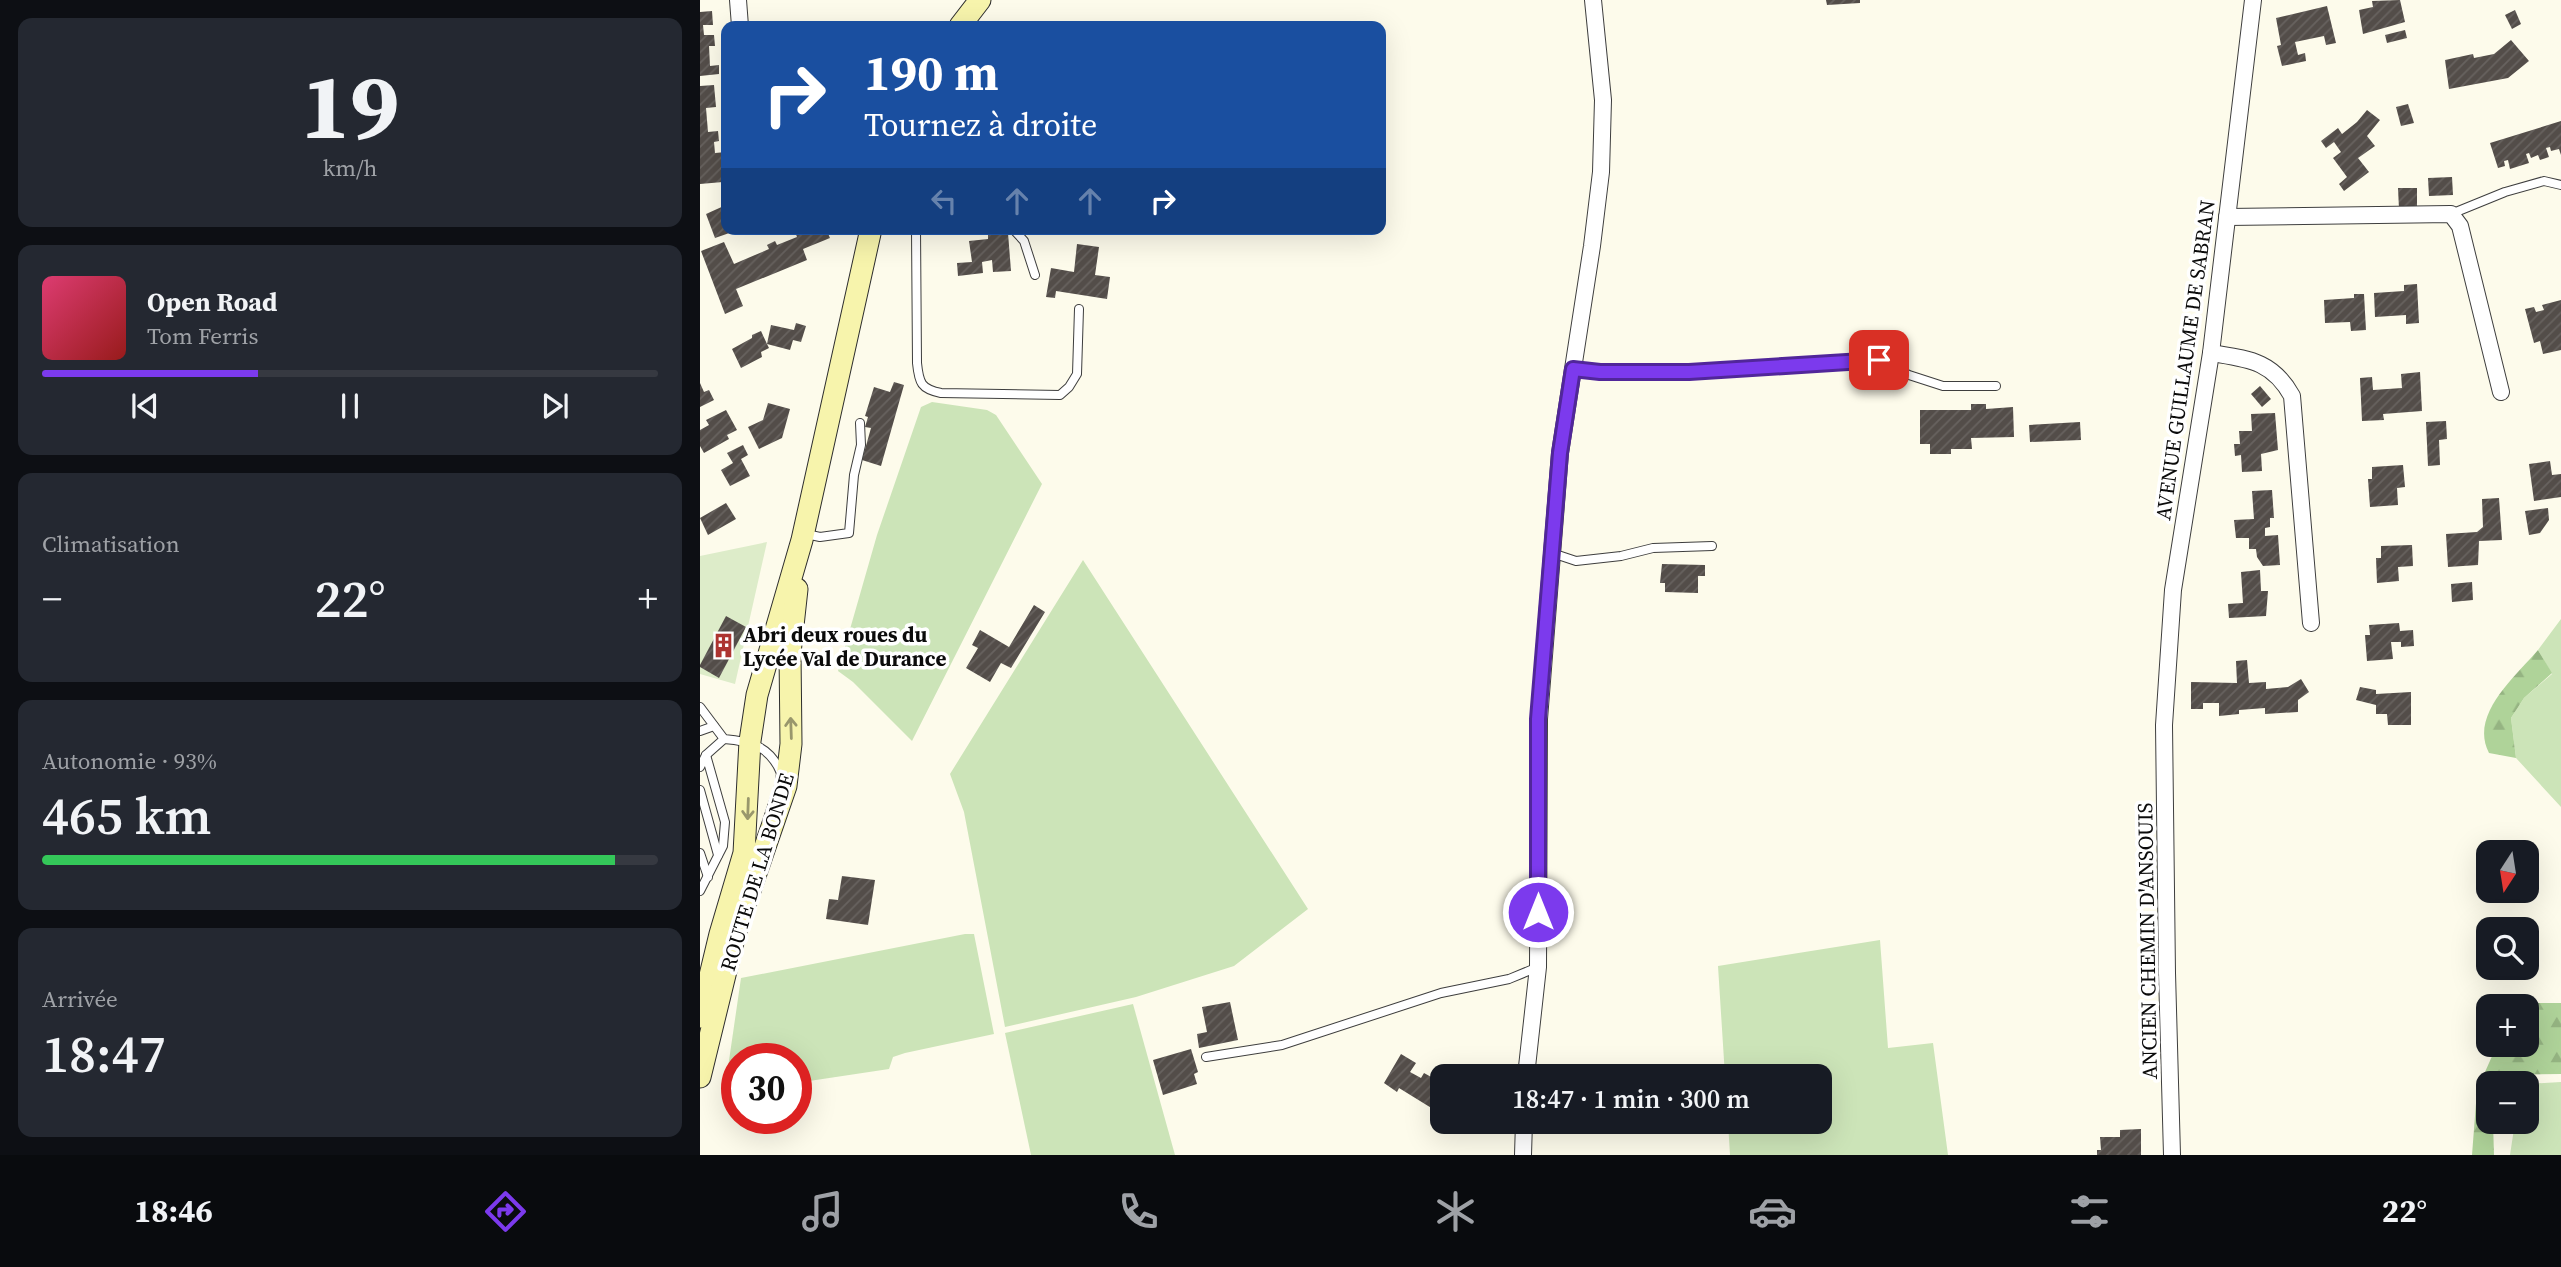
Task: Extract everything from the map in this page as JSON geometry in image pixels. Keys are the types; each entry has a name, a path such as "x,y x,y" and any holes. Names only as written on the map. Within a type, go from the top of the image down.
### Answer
{"main road":[{"path":"964,21 980,0"},
{"name":"ROUTE DE LA BONDE","path":"700,1017 720,934 744,853 750,741 757,695 803,537 870,235"},
{"name":"ROUTE DE LA BONDE","path":"700,1077 735,934 786,786 791,744 790,653 803,537"}],"street":[{"path":"738,0 740,21"},
{"path":"1527,1064 1538,967 1538,719 1560,453 1601,172 1603,100 1593,0"},
{"name":"AVENUE GUILLAUME DE SABRAN","path":"2164,725 2173,590 2211,353 2253,0"},
{"path":"2227,218 2451,214 2460,226 2501,392"},
{"path":"2211,353 2252,360 2266,366 2284,380 2292,396 2311,622"},
{"name":"ANCIEN CHEMIN D'ANSOUIS","path":"2164,725 2172,1155"},
{"path":"1522,1155 1523,1134"}],"lane":[{"path":"2451,214 2505,192 2544,181 2561,185"},
{"path":"916,235 917,363 919,380 929,390 941,393 1060,395 1077,374 1079,309"},
{"path":"1018,235 1024,241 1035,275"},
{"path":"1573,369 1600,372 1689,372 1879,360 1909,375 1943,386 1996,386"},
{"path":"803,537 849,533 861,445 860,423"},
{"path":"1552,553 1576,561 1621,556 1653,548 1712,546"},
{"path":"700,707 724,739"},
{"path":"700,731 714,726"},
{"path":"700,767 706,755 724,739 750,741 770,755 779,767 786,786"},
{"path":"700,891 723,846 725,822 706,755"},
{"path":"700,790 718,855"},
{"path":"700,853 708,877"},
{"path":"1206,1056 1282,1045 1441,993 1509,979 1538,967"}],"green space":[{"path":"932,402 987,410 996,415 1042,484 912,741 853,682 838,671 877,535 921,407"},
{"path":"767,542 735,684 700,674 700,556"},
{"path":"1083,560 1308,909 1234,966 1136,997 1005,1027 964,812 950,774"},
{"path":"2561,619 2561,807 2516,758 2511,718 2524,698 2552,674 2538,650"},
{"path":"2538,650 2552,673 2524,698 2511,718 2516,758 2489,753 2484,739 2490,711 2507,684"},
{"path":"974,934 994,1034 893,1057 889,1069 812,1081 812,1043 732,1043 741,978"},
{"path":"1880,940 1888,1048 1933,1043 1948,1155 1730,1155 1729,1134 1832,1134 1832,1064 1724,1064 1718,966"},
{"path":"2539,1003 2561,1003 2561,1074 2539,1074 2539,1071 2485,1071 2492,1057 2539,1057"},
{"path":"1133,1004 1175,1155 1031,1155 1005,1033"},
{"path":"2561,1082 2561,1155 2510,1155 2513,1134 2539,1134 2539,1083"},
{"path":"2476,1103 2476,1134 2493,1134 2494,1155 2472,1155"}],"building":[{"path":"1826,0 1860,0 1860,3 1827,5"},
{"path":"2400,0 2405,22 2363,34 2359,10 2373,7 2372,1"},
{"path":"2327,6 2336,43 2326,45 2324,36 2295,42 2298,55 2305,53 2306,61 2282,66 2277,46 2281,45 2276,18"},
{"path":"2515,10 2521,24 2512,29 2505,15"},
{"path":"712,11 713,25 703,25 704,35 714,35 715,46 709,46 710,66 719,65 719,74 700,76 700,12"},
{"path":"2405,30 2407,38 2387,43 2385,35"},
{"path":"2511,40 2529,61 2508,78 2449,89 2445,60 2473,54 2474,58 2494,54"},
{"path":"714,85 716,107 706,108 708,132 718,131 719,141 714,142 715,153 721,152 721,182 700,184 700,86"},
{"path":"2408,104 2414,123 2401,126 2396,107"},
{"path":"2367,110 2380,120 2367,136 2375,146 2358,158 2369,172 2344,191 2339,184 2347,177 2333,158 2341,152 2334,142 2326,148 2321,141 2338,128 2342,134"},
{"path":"2561,121 2561,155 2559,149 2551,151 2550,147 2546,148 2549,157 2540,160 2538,155 2531,158 2529,153 2526,154 2529,163 2510,169 2508,160 2504,161 2505,166 2498,168 2490,143"},
{"path":"2452,177 2453,195 2429,196 2428,178"},
{"path":"2398,188 2417,188 2417,206 2399,209"},
{"path":"721,207 721,235 724,235 715,238 706,214"},
{"path":"796,235 829,235 830,238 803,249 807,260 736,289 743,306 725,314 701,251 724,242 734,264 769,249 767,245 775,241 777,245 797,237"},
{"path":"988,235 1008,235 1011,271 993,272 992,260 982,262 983,273 958,276 957,263 972,262 969,241 988,239"},
{"path":"1077,244 1099,247 1095,275 1110,277 1107,299 1056,291 1055,298 1046,297 1051,268 1074,272"},
{"path":"2417,284 2419,323 2406,324 2406,315 2375,317 2374,293 2404,291 2404,285"},
{"path":"2354,294 2364,294 2366,330 2351,331 2350,322 2325,323 2324,300 2354,298"},
{"path":"2561,300 2561,350 2543,354 2540,341 2534,343 2525,309 2534,307 2536,312 2544,310 2542,305"},
{"path":"796,323 806,326 801,342 793,340 790,350 767,344 771,325 794,330"},
{"path":"761,331 769,348 761,352 762,357 741,368 732,349"},
{"path":"2420,372 2422,411 2383,414 2384,420 2362,421 2360,378 2372,377 2373,390 2402,388 2401,374"},
{"path":"894,382 904,385 881,466 862,460 871,428 865,427 868,417 865,416 874,387 890,392"},
{"path":"700,383 704,392 709,390 714,400 700,407"},
{"path":"2260,386 2271,399 2262,407 2251,394"},
{"path":"768,403 790,409 782,438 759,449 748,427 763,420"},
{"path":"1971,404 1986,404 1986,409 2013,407 2014,437 1971,438 1972,449 1951,449 1951,454 1930,454 1930,444 1920,444 1920,410 1971,410"},
{"path":"726,410 737,430 727,435 729,439 704,453 700,446 700,430 709,425 706,420"},
{"path":"2275,413 2278,450 2261,454 2262,471 2242,472 2241,455 2235,456 2234,444 2240,444 2239,431 2252,431 2251,414"},
{"path":"2446,421 2447,439 2439,440 2440,465 2428,466 2426,422"},
{"path":"2080,422 2081,440 2030,442 2029,425"},
{"path":"743,445 748,455 741,459 750,476 730,486 721,470 733,463 727,453"},
{"path":"2550,461 2552,475 2561,474 2561,497 2534,501 2529,464"},
{"path":"2403,465 2405,487 2397,488 2398,505 2370,507 2368,479 2372,479 2372,467"},
{"path":"2272,490 2274,518 2270,518 2270,527 2265,528 2265,536 2278,535 2280,565 2263,566 2257,557 2256,549 2249,549 2249,538 2236,538 2234,520 2254,519 2252,491"},
{"path":"2499,498 2502,540 2479,541 2478,565 2448,567 2446,534 2477,532 2483,527 2482,499"},
{"path":"726,503 736,519 708,535 700,518"},
{"path":"2548,508 2549,520 2540,533 2529,535 2525,511"},
{"path":"2412,545 2413,566 2398,567 2399,581 2377,583 2376,558 2381,558 2381,546"},
{"path":"1662,564 1705,565 1705,576 1698,576 1698,593 1665,592 1665,583 1660,583"},
{"path":"2260,570 2261,591 2268,591 2266,616 2229,618 2228,604 2243,603 2241,572"},
{"path":"2472,582 2473,600 2452,602 2451,584"},
{"path":"1034,605 1045,612 1011,668 1001,663 990,682 966,668 978,648 972,645 980,630 1009,647"},
{"name":"Abri deux roues du Lycée Val de Durance","path":"726,616 746,627 719,678 700,665"},
{"path":"2399,623 2400,631 2413,630 2414,646 2401,647 2401,642 2391,642 2393,659 2367,661 2365,635 2370,635 2369,625"},
{"path":"2247,660 2249,683 2266,682 2266,689 2288,687 2301,679 2309,692 2298,700 2298,712 2265,714 2265,708 2239,710 2239,714 2219,716 2219,703 2203,703 2203,709 2191,709 2191,682 2237,683 2236,661"},
{"path":"2360,687 2376,690 2376,694 2411,692 2411,725 2388,725 2387,714 2376,714 2376,705 2356,700"},
{"path":"842,876 875,880 868,925 826,919 829,899 838,900"},
{"path":"1230,1002 1238,1040 1199,1048 1197,1034 1207,1032 1202,1007"},
{"path":"1191,1049 1198,1072 1194,1074 1197,1084 1163,1095 1153,1060"},
{"path":"1401,1054 1416,1063 1410,1072 1421,1078 1424,1073 1430,1076 1430,1107 1399,1088 1397,1092 1384,1083"},
{"path":"2141,1129 2141,1155 2097,1155 2097,1150 2101,1150 2100,1137 2120,1137 2120,1130"}],"place":[{"name":"Abri deux roues du Lycée Val de Durance","path":"723,646"}],"route":[{"path":"1538,912 1538,719 1560,453 1573,369 1600,372 1689,372 1879,360"}]}
